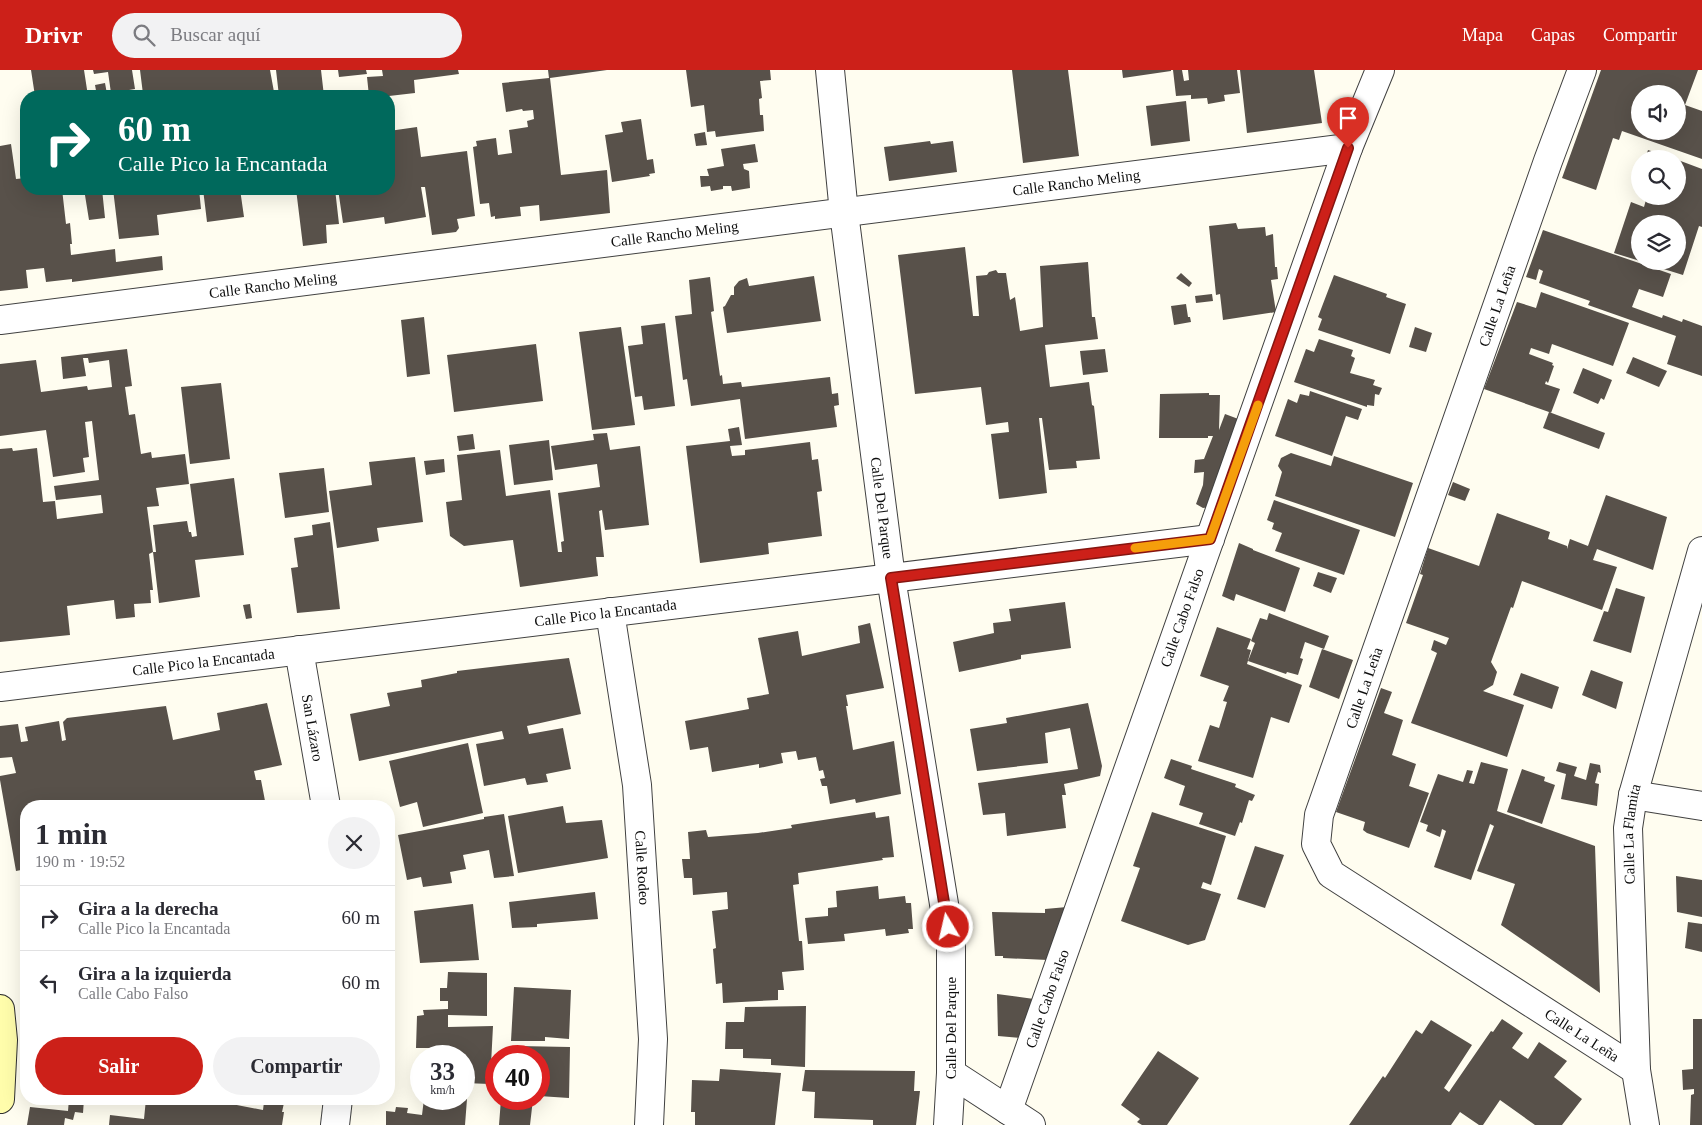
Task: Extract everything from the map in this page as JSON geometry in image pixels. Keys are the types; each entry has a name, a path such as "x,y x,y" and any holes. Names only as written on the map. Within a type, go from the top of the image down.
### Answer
{"main road":[{"path":"0,1009 2,1040 0,1099"}],"street":[{"name":"Calle Del Parque","path":"830,70 844,213 891,578 951,947 951,1073 948,1125"},
{"name":"Calle Cabo Falso","path":"1008,1110 1348,148 1380,70"},
{"name":"Calle La Leña","path":"1582,70 1548,160 1320,815 1316,844 1331,874 1636,1070"},
{"name":"Calle Rancho Meling","path":"0,320 1348,148"},
{"name":"Calle Pico la Encantada","path":"0,686 1210,539"},
{"name":"Calle La Flamita","path":"1645,1125 1636,1070 1628,828 1633,795 1702,551"},
{"name":"Calle Rodeo","path":"610,612 637,785 653,1039 648,1125"},
{"name":"San Lázaro","path":"299,650 325,800"},
{"path":"1633,795 1702,806"},
{"path":"951,1073 1031,1125"},
{"path":"335,1125 337,1105"}],"building":[{"path":"31,70 84,70 87,90 34,90"},
{"path":"93,70 132,70 135,89 111,90 108,72 94,74"},
{"path":"140,70 270,70 274,90 142,90"},
{"path":"276,70 321,70 323,90 278,90"},
{"path":"338,70 366,70 367,74 339,77"},
{"path":"382,70 458,70 459,74 414,80 415,93 395,95 395,90 368,90 367,77 383,76"},
{"path":"548,70 607,70 550,78 561,175 607,170 610,213 540,221 539,205 520,207 521,216 495,219 495,216 491,217 489,203 480,204 473,147 477,146 476,141 496,138 498,155 512,153 509,130 528,127 527,121 534,119 533,110 523,111 522,109 506,112 502,83 549,78"},
{"path":"686,70 770,70 771,80 760,81 762,98 759,99 760,115 763,115 764,131 716,137 715,131 707,132 704,105 691,107"},
{"path":"1012,70 1068,70 1079,156 1023,163"},
{"path":"1122,70 1171,70 1171,71 1123,78"},
{"path":"1173,70 1182,70 1184,81 1189,80 1188,70 1237,70 1240,93 1224,95 1225,101 1208,104 1207,98 1191,99 1191,95 1176,96"},
{"path":"1240,70 1314,70 1322,123 1247,133"},
{"path":"1601,70 1698,70 1686,102 1686,85 1631,85 1631,134 1622,131 1619,140 1613,138 1596,190 1562,178"},
{"path":"105,83 106,90 96,90 95,85"},
{"path":"1186,101 1190,141 1151,146 1146,106"},
{"path":"1686,105 1702,111 1702,159 1686,153 1686,150 1676,150 1648,140 1686,140"},
{"path":"641,119 647,160 653,159 655,173 649,174 650,176 612,182 605,135 623,132 621,122"},
{"path":"417,127 421,157 467,151 475,216 457,219 459,228 456,232 432,235 425,187 421,187 426,217 385,224 384,217 343,223 339,195 395,195 395,130"},
{"path":"705,132 707,145 696,146 694,134"},
{"path":"930,141 931,144 953,141 957,172 889,181 884,147"},
{"path":"11,144 16,179 20,179 20,195 63,195 66,224 70,223 71,255 115,249 116,262 162,256 163,270 72,282 72,279 46,282 44,268 26,270 28,288 0,291 0,146"},
{"path":"755,144 758,162 743,164 744,169 749,171 750,188 732,191 731,186 723,186 723,189 711,191 710,186 701,187 700,176 709,176 707,169 724,166 721,149"},
{"path":"1686,163 1702,169 1702,227 1699,226 1686,266 1686,215 1631,215 1631,258 1614,253 1631,202 1631,205 1644,207 1645,205 1686,205"},
{"path":"85,195 103,195 105,218 89,220"},
{"path":"114,195 200,195 201,209 157,215 159,235 119,239"},
{"path":"204,195 241,195 244,217 207,222"},
{"path":"297,195 336,195 339,224 326,225 327,243 303,246"},
{"path":"1236,223 1238,229 1265,227 1266,236 1273,234 1275,267 1277,267 1278,279 1271,280 1276,312 1223,320 1220,294 1216,295 1209,226"},
{"path":"1543,230 1631,260 1631,270 1659,270 1671,274 1663,297 1639,289 1632,307 1662,318 1663,315 1682,322 1683,319 1702,326 1702,376 1667,364 1676,336 1588,305 1590,301 1539,283 1543,271 1539,269 1536,280 1526,277"},
{"path":"965,247 973,316 979,316 976,276 987,275 989,272 996,270 998,273 1006,273 1010,300 1015,297 1020,331 1043,327 1040,266 1088,262 1092,317 1095,317 1098,339 1045,345 1050,387 1089,382 1092,405 1094,406 1100,459 1076,461 1077,468 1049,470 1042,418 1039,418 1047,493 999,499 991,434 1009,432 1008,422 986,425 981,387 915,394 898,255"},
{"path":"1667,270 1685,270 1683,275"},
{"path":"1181,273 1192,283 1189,287 1176,278"},
{"path":"1334,275 1387,294 1386,297 1406,304 1390,354 1318,330 1322,319 1318,317"},
{"path":"814,276 821,321 727,333 723,307 731,295 734,295 734,287 739,281 747,278 749,286"},
{"path":"710,277 714,311 711,312 720,376 722,375 723,384 741,382 742,387 830,377 832,394 838,393 839,405 834,406 837,427 745,439 740,399 691,406 687,379 683,380 675,316 692,314 689,280"},
{"path":"1541,292 1629,323 1613,366 1552,344 1549,354 1531,348 1529,354 1553,363 1552,365 1554,366 1548,383 1546,381 1545,384 1560,389 1551,413 1605,433 1599,449 1543,428 1549,412 1484,389 1517,302 1536,308"},
{"path":"1212,294 1213,301 1196,303 1195,296"},
{"path":"1186,304 1188,317 1190,317 1191,322 1174,325 1171,306"},
{"path":"424,317 430,374 407,377 401,320"},
{"path":"665,323 675,406 644,410 642,396 635,397 628,346 643,344 641,326"},
{"path":"621,327 635,425 592,430 579,332"},
{"path":"1415,327 1432,333 1426,352 1409,347"},
{"path":"1319,339 1353,350 1351,356 1355,358 1350,373 1375,380 1373,385 1382,388 1379,395 1375,394 1374,406 1367,405 1367,407 1294,382 1306,349 1314,352"},
{"path":"536,344 543,401 454,412 447,355"},
{"path":"127,349 132,386 125,387 129,415 135,414 141,454 151,452 152,458 185,454 189,484 156,488 159,506 147,507 153,552 149,554 153,590 150,590 151,603 134,604 135,617 116,619 114,600 67,606 70,635 0,642 0,449 12,448 13,451 37,448 43,502 55,501 57,519 103,513 101,495 56,500 54,486 99,480 92,421 85,422 89,457 83,458 85,472 53,477 46,430 0,436 0,364 36,360 41,392 87,386 88,390 112,387 109,360 89,363 88,358 83,358 86,376 63,379 61,357"},
{"path":"1105,349 1108,372 1083,375 1080,351"},
{"path":"1633,357 1667,371 1659,387 1626,373"},
{"path":"1583,368 1612,380 1604,400 1601,398 1598,404 1573,393"},
{"path":"221,383 230,459 190,464 181,387"},
{"path":"1310,391 1362,409 1358,420 1346,416 1332,456 1275,436 1288,399 1297,403 1300,394 1309,396"},
{"path":"1209,393 1209,395 1220,395 1219,430 1225,414 1241,420 1210,507 1203,508 1196,504 1203,485 1204,472 1194,473 1195,460 1204,459 1213,436 1208,436 1208,438 1159,438 1160,394"},
{"path":"739,427 742,445 730,446 732,456 745,455 745,450 810,442 812,460 818,459 822,491 817,492 822,536 768,543 769,554 700,563 686,446 730,441 728,429"},
{"path":"607,433 610,450 640,446 649,525 605,530 602,510 599,511 604,557 596,557 598,576 520,587 513,540 464,546 450,536 446,502 462,500 457,455 500,450 506,496 550,490 558,552 562,552 561,542 564,541 558,493 600,487 597,464 555,470 551,446 594,440 593,434"},
{"path":"473,434 475,449 459,451 457,436"},
{"path":"549,440 553,480 514,485 509,445"},
{"path":"1291,453 1331,466 1334,456 1413,483 1395,537 1275,496 1282,472 1278,466 1281,458"},
{"path":"415,457 423,522 377,528 379,541 337,548 329,491 372,485 369,462"},
{"path":"444,459 445,472 426,475 424,461"},
{"path":"324,468 329,512 285,518 279,473"},
{"path":"234,478 244,555 195,560 200,597 159,603 153,552 156,552 153,525 187,521 192,537 197,536 190,484"},
{"path":"1453,482 1470,489 1465,501 1448,495"},
{"path":"1606,495 1667,517 1653,570 1597,549 1593,560 1617,567 1602,610 1522,581 1491,662 1497,672 1493,685 1483,691 1524,705 1507,757 1411,723 1437,653 1431,650 1434,640 1446,645 1449,638 1406,623 1423,575 1420,574 1428,548 1479,566 1497,513 1550,532 1548,539 1567,546 1567,549 1570,539 1588,546"},
{"path":"1274,500 1360,530 1344,575 1275,551 1282,533 1272,529 1274,523 1267,520"},
{"path":"330,522 340,609 297,613 291,568 298,567 294,538 313,535 312,525"},
{"path":"1239,543 1300,568 1285,612 1236,594 1234,601 1222,596"},
{"path":"1318,572 1337,578 1331,593 1313,586"},
{"path":"1616,588 1645,597 1631,653 1593,641 1604,611 1608,612"},
{"path":"1065,602 1071,648 1021,655 1021,659 959,672 953,642 994,633 993,623 1011,621 1009,609"},
{"path":"250,604 252,618 246,619 243,605"},
{"path":"1269,613 1329,636 1324,649 1305,642 1300,658 1303,659 1298,675 1287,672 1286,674 1248,661 1255,643 1251,641 1260,618 1267,620"},
{"path":"870,623 884,688 846,695 853,750 894,741 901,794 856,803 855,799 830,804 827,786 822,786 820,779 825,778 823,770 819,771 816,757 798,760 796,751 781,753 783,763 759,768 759,764 712,772 708,747 690,750 685,721 749,709 747,698 769,694 758,638 798,631 802,656 860,643 858,626"},
{"path":"1217,627 1251,639 1247,649 1251,650 1247,664 1302,685 1289,723 1271,717 1253,778 1198,761 1210,725 1219,728 1227,702 1223,701 1229,686 1200,676"},
{"path":"1322,649 1353,660 1339,699 1309,687"},
{"path":"569,658 581,714 527,726 529,734 563,728 571,769 546,774 548,782 527,785 525,778 484,786 476,744 504,739 502,731 359,761 350,714 390,706 387,693 422,687 421,680 457,673 457,671"},
{"path":"1591,670 1623,682 1616,709 1582,695"},
{"path":"1521,673 1559,687 1552,709 1513,695"},
{"path":"1381,688 1392,692 1384,713 1403,720 1392,755 1416,764 1409,786 1429,793 1409,848 1367,833 1363,830 1365,822 1336,812"},
{"path":"267,703 282,765 254,771 256,780 261,780 265,800 20,800 20,870 16,871 0,776 16,773 12,757 0,758 0,726 18,724 21,742 28,741 25,727 59,721 62,741 66,740 63,722 67,718 166,706 173,740 220,730 217,713"},
{"path":"1088,703 1102,766 1100,776 1064,784 1066,795 1062,795 1066,828 1007,836 1005,813 983,815 978,783 1078,769 1070,728 1045,733 1048,763 977,771 970,729 1007,723 1006,718"},
{"path":"468,743 483,813 423,827 417,802 400,807 389,761"},
{"path":"1171,759 1192,766 1191,769 1236,784 1235,787 1255,795 1252,801 1249,800 1242,823 1240,822 1235,836 1199,824 1203,813 1179,805 1185,786 1164,778"},
{"path":"1481,762 1508,769 1497,811 1595,846 1600,993 1501,925 1515,884 1477,871 1494,826 1490,824 1471,880 1434,867 1446,831 1442,829 1440,837 1426,831 1428,825 1420,822 1438,774 1463,782 1467,770 1473,771 1469,783 1474,784"},
{"path":"1559,762 1577,767 1574,776 1586,780 1590,763 1600,765 1601,773 1598,772 1595,783 1599,784 1597,806 1561,799 1566,774 1556,771"},
{"path":"1522,769 1545,777 1544,781 1555,785 1542,824 1507,812"},
{"path":"563,806 566,823 602,820 608,858 518,873 508,816"},
{"path":"875,812 876,818 889,816 894,857 798,873 799,884 793,885 799,941 802,941 804,970 782,972 784,990 778,990 778,1000 723,1003 722,983 716,984 713,949 716,948 712,911 728,909 727,892 693,895 692,878 684,878 682,859 690,859 688,832 706,830 708,837 758,833 792,828 791,825"},
{"path":"1152,812 1226,836 1211,885 1203,882 1201,888 1221,894 1205,940 1188,945 1121,921 1140,868 1133,866"},
{"path":"504,814 514,876 494,878 489,850 463,855 466,869 450,872 452,883 423,887 421,877 407,880 398,835"},
{"path":"1255,846 1284,855 1265,908 1237,899"},
{"path":"1676,876 1702,880 1702,917 1677,912"},
{"path":"878,886 879,899 905,896 906,903 911,903 913,929 908,929 909,933 886,936 885,929 844,934 845,941 808,944 805,918 828,916 828,908 837,907 836,891"},
{"path":"595,892 598,919 537,924 537,927 512,928 509,902"},
{"path":"473,904 479,960 420,963 414,911"},
{"path":"1067,907 1048,960 995,956 992,912 1045,913 1045,909"},
{"path":"1688,922 1702,924 1702,952 1685,948"},
{"path":"448,972 487,973 487,1016 448,1015 448,1027 493,1026 492,1045 485,1045 485,1084 475,1083 475,1045 416,1045 417,1016 424,1015 423,1010 448,1009 448,1001 440,1001 440,988 447,988"},
{"path":"514,987 571,990 569,1039 545,1037 545,1041 511,1041"},
{"path":"997,994 1034,999 1021,1038 998,1036"},
{"path":"806,1006 805,1067 771,1065 771,1059 743,1058 743,1049 725,1049 726,1022 744,1022 745,1007"},
{"path":"1502,1019 1523,1033 1512,1048 1528,1059 1539,1042 1567,1061 1554,1077 1582,1099 1562,1125 1535,1125 1500,1100 1483,1125 1479,1125 1460,1112 1451,1125 1349,1125 1383,1076 1385,1078 1416,1030 1422,1034 1431,1020 1472,1045 1444,1088 1449,1092 1491,1031 1493,1032"},
{"path":"1693,1019 1702,1019 1702,1125 1690,1125 1691,1095 1694,1094 1694,1089 1683,1090 1682,1070 1693,1069"},
{"path":"550,1047 570,1047 569,1098 550,1097"},
{"path":"1158,1051 1199,1078 1167,1125 1142,1125 1137,1122 1140,1119 1121,1105"},
{"path":"720,1069 781,1073 775,1125 695,1125 695,1112 691,1112 692,1080 719,1081"},
{"path":"805,1070 915,1071 914,1091 920,1091 916,1125 873,1125 873,1120 814,1118 815,1092 802,1091"},
{"path":"68,1105 84,1105 83,1113 75,1112 73,1120 65,1118 64,1125 27,1125 30,1107 68,1111"},
{"path":"145,1105 237,1105 263,1110 264,1105 284,1105 282,1125 109,1125 110,1115 144,1119"},
{"path":"396,1107 408,1108 407,1113 422,1115 423,1110 466,1110 465,1125 386,1125 386,1111 395,1112"},
{"path":"500,1110 532,1110 530,1125 499,1125"}],"slow traffic":[{"path":"1135,548 1210,539 1258,405"}],"route":[{"path":"948,927 891,578 1210,539 1348,148"}]}
